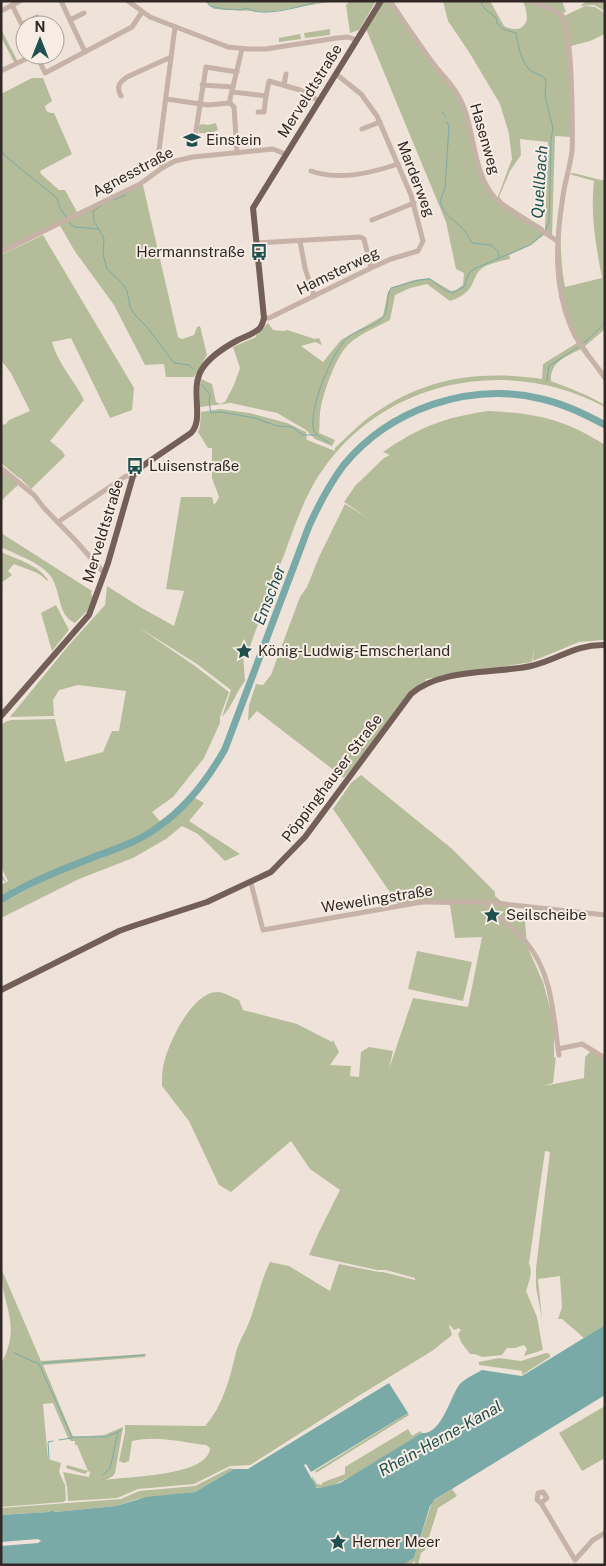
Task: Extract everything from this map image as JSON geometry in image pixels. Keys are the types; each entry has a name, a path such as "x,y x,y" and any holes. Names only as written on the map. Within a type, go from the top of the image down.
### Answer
{"main road":[{"name":"Merveldtstraße","path":"1,716 89,615 104,573 133,476 141,467 194,431 197,423 196,384 202,369 208,361 225,347 257,330 262,325 264,318 253,208 381,1"},
{"name":"Pöppinghauser Straße","path":"1,990 126,928 207,902 271,872 306,837 411,694 417,689 441,679 531,666 576,648 589,645 605,645"}],"street":[{"path":"1,11 20,1"},
{"path":"61,1 85,52"},
{"path":"128,1 150,17 228,47 266,49 337,38 348,37 357,40"},
{"name":"Hasenweg","path":"390,1 460,97 480,168 492,195 499,202 557,241"},
{"path":"532,1 562,15 566,28 570,62 572,142 557,241 558,276 567,318 576,338 605,378"},
{"path":"12,5 17,15"},
{"path":"65,62 132,26 142,12"},
{"path":"70,20 84,13"},
{"path":"162,168 158,158 175,27"},
{"path":"230,103 242,49"},
{"path":"120,96 118,89 121,82 127,77 171,57"},
{"path":"1,72 15,65"},
{"path":"41,65 45,73 60,65"},
{"path":"195,137 206,67 237,72"},
{"path":"284,85 286,74"},
{"name":"Marderweg","path":"336,74 361,94 380,122 414,203 423,236 422,246"},
{"path":"258,112 264,112 269,80 300,90 319,101"},
{"path":"202,85 266,96"},
{"path":"166,99 200,104 230,103 234,107 237,153"},
{"path":"362,130 380,122"},
{"name":"Agnesstraße","path":"1,252 140,184 175,161 193,156 273,149 285,154"},
{"path":"311,171 327,175 354,175 398,164"},
{"path":"372,220 414,203"},
{"path":"256,243 360,236 364,239 371,268"},
{"path":"300,240 305,268 314,296"},
{"name":"Hamsterweg","path":"264,318 269,318 391,259 413,254 422,246"},
{"path":"1,468 34,495 104,573"},
{"path":"58,522 126,476 133,476"},
{"name":"Wewelingstraße","path":"250,883 263,930 422,902 486,902 605,914"},
{"path":"486,902 489,910 515,930 540,964 552,999 559,1052 582,1044 605,1058"},
{"path":"541,1503 573,1562 593,1540 605,1533"}],"green space":[{"path":"204,1 335,1 268,12 214,9"},
{"path":"350,1 376,1 359,30 350,33 346,5"},
{"path":"383,1 387,1 458,97 490,193 545,234 531,245 509,255 510,259 480,270 468,290 453,300 450,301 427,284 410,288 395,295 390,320 354,339 345,348 332,373 321,406 319,433 335,440 332,446 315,439 306,430 277,413 231,403 200,407 200,385 201,379 212,384 216,402 220,404 225,402 240,368 233,347 256,337 268,323 273,330 287,330 315,339 319,338 322,345 315,342 301,346 323,362 341,340 383,316 388,292 393,287 414,280 429,278 451,291 463,285 464,273 456,269 446,222 366,29"},
{"path":"443,1 490,1 504,26 511,29 521,28 526,22 527,14 523,1 544,7 561,18 565,27 569,57 571,137 555,136 552,236 545,233 548,142 520,139 521,155 510,171 499,197 505,204 544,228 543,230 497,199 512,159 509,134 500,104 448,21"},
{"path":"538,1 562,1 566,12 561,13"},
{"path":"587,1 605,1 605,11 594,5 580,6"},
{"path":"585,6 595,7 605,13 605,34 590,41 571,46 573,78 564,17"},
{"path":"1,29 15,56 15,62 14,62 1,37"},
{"path":"330,29 330,35 305,38 304,33"},
{"path":"300,34 301,39 279,42 279,38"},
{"path":"32,78 43,78 52,101 45,106 46,110 54,113 72,154 40,171 41,174 59,190 65,190 77,212 142,181 178,337 182,339 194,335 197,327 200,326 207,355 194,377 166,377 164,364 145,365 114,305 74,250 58,222 3,249 1,246 1,94"},
{"path":"216,123 218,130 211,133 199,133 199,126 202,124"},
{"path":"573,173 605,181 605,329 585,346 605,376 574,332 562,295 558,257 561,213 561,246 565,287 602,278 593,218 594,181 569,174"},
{"path":"43,235 134,388 132,410 110,418 71,338 52,342 58,358 84,400 50,441 65,456 31,489 1,463 1,425 30,411 11,373 1,360 1,255"},
{"path":"566,318 605,382 581,349 564,358 556,365 551,374 551,381 592,398 605,405 605,407 567,391 528,382 488,380 448,386 411,398 376,417 345,443 319,475 308,494 295,524 247,655 245,652 236,655 243,654 245,681 229,709 222,717 231,690 197,664 138,627 229,692 220,717 220,723 204,758 173,797 152,812 163,825 45,875 1,897 1,885 8,881 1,867 1,726 11,720 55,719 65,762 103,752 112,731 119,731 126,691 78,685 59,690 53,700 54,716 10,717 68,646 105,605 107,586 174,626 184,591 166,589 181,497 212,497 214,505 219,497 212,478 212,448 208,448 198,432 201,412 220,409 249,413 287,423 306,432 307,440 335,451 335,448 372,415 412,392 453,379 474,376 519,376 542,379 543,364 577,343"},
{"path":"488,411 535,416 563,423 605,445 604,640 579,642 533,661 534,647 532,662 426,679 344,778 257,711 248,721 249,705 256,684 263,685 271,675 300,597 307,587 319,557 345,504 368,518 344,502 355,486 384,458 390,455 383,452 421,429 433,424"},
{"path":"1,469 18,485 1,501"},
{"path":"1,533 92,591 93,597 87,611 75,623 65,614 56,587 49,574 33,562 1,547"},
{"path":"1,552 33,566 48,580 14,564 8,571 12,575 1,583"},
{"path":"56,605 69,630 52,651 41,613"},
{"path":"361,775 451,848 495,892 495,896 525,922 527,946 543,982 554,1032 554,1058 556,1057 553,1083 544,1086 584,1078 585,1057 591,1051 605,1060 605,1135 602,1139 605,1136 605,1325 584,1338 562,1319 558,1319 562,1307 560,1276 538,1279 542,1319 536,1287 536,1268 550,1152 545,1151 529,1263 531,1274 526,1291 537,1317 543,1350 524,1356 527,1349 524,1345 507,1348 502,1355 483,1357 470,1354 461,1342 458,1334 461,1330 459,1328 454,1330 450,1325 451,1336 432,1351 250,1465 230,1466 194,1484 138,1489 117,1498 68,1501 63,1472 89,1477 90,1472 77,1445 75,1445 75,1441 71,1441 68,1438 53,1403 43,1404 48,1459 61,1463 59,1472 65,1485 66,1500 63,1502 1,1507 1,1364 7,1350 11,1326 1,1268 41,1361 146,1354 145,1357 43,1365 73,1437 104,1435 123,1427 115,1473 106,1480 181,1470 196,1465 206,1458 210,1448 206,1445 169,1440 141,1439 132,1441 129,1461 124,1463 119,1461 125,1425 205,1426 217,1410 225,1391 237,1348 250,1320 270,1262 289,1266 330,1291 339,1264 415,1280 415,1278 386,1270 377,1270 309,1255 340,1190 310,1169 291,1141 231,1192 219,1185 189,1121 162,1086 165,1057 175,1033 190,1009 208,994 223,993 239,1000 243,1010 297,1024 332,1042 333,1040 339,1052 330,1065 351,1066 350,1076 359,1077 361,1052 369,1047 393,1051 389,1069 413,998 468,1007 482,937 455,938 450,905 427,904 400,907 333,809 351,783"},
{"path":"195,798 204,803 189,821 240,854 225,861 198,834 182,826 166,839 133,858 79,879 1,918 1,904 50,878 150,834 180,812"},
{"path":"417,951 472,962 463,1001 408,989"},
{"path":"546,1353 550,1354 550,1357 522,1375 522,1371 479,1365 479,1362 499,1358 521,1361"},
{"path":"605,1406 605,1458 582,1471 559,1433"},
{"path":"408,1413 409,1415 316,1473 315,1471"},
{"path":"408,1429 412,1436 420,1431 422,1433 354,1475 327,1487 319,1488 315,1485 312,1476 317,1484 322,1485 322,1483 345,1474 345,1467"},
{"path":"67,1465 88,1471 85,1474 66,1468"},
{"path":"230,1468 234,1469 195,1492 137,1499 116,1506 1,1515 1,1508 121,1499 139,1491 195,1486"},
{"path":"452,1489 457,1496 438,1508 425,1550 421,1553 418,1565 415,1565 415,1561 409,1565 402,1565 414,1558 432,1502"}],"water":[{"name":"Rhein-Herne-Kanal","path":"605,1325 605,1395 434,1500 430,1506 414,1558 402,1565 1,1565 1,1546 38,1543 41,1541 38,1539 1,1542 1,1515 116,1506 146,1497 195,1492 234,1469 248,1469 389,1383 408,1413 311,1472 306,1464 304,1465 317,1488 340,1483 422,1433 429,1432 435,1428 444,1415 459,1385 470,1377 482,1370 522,1376"}],"waterway":[{"path":"207,1 210,6 223,9 240,10 247,8 261,12 289,9 314,3 315,1"},
{"name":"Quellbach","path":"480,1 485,9 496,18 497,23 503,29 516,33 523,61 532,72 546,79 545,96 553,129 551,139 549,222 545,231"},
{"path":"442,112 445,116"},
{"path":"447,122 449,126 445,188 440,202 446,213 464,230 472,243 491,245 498,251 499,257"},
{"path":"1,149 5,156 57,198 60,208 66,217"},
{"path":"113,200 126,195"},
{"path":"99,229 94,222 93,211 102,205"},
{"path":"69,222 74,227 99,229 104,239 103,254 107,269 122,283 127,291 130,307 136,316 147,327 174,363 189,365 193,369"},
{"name":"Quellbach","path":"329,443 314,431 314,410 322,383 341,345 347,338 375,324 383,317 391,288 430,279 446,291 453,293 464,287 469,273 476,268 530,245 543,234"},
{"path":"584,343 605,323"},
{"path":"547,381 549,366 578,347"},
{"path":"202,385 210,395 211,413 221,412 255,418 277,426 292,427 303,435 316,435"},
{"name":"Emscher","path":"1,900 49,875 144,836 169,819 196,792 225,749 309,526 320,502 343,466 362,446 383,429 407,415 433,404 460,397 487,394 515,394 550,401 605,425"},
{"path":"1,875 5,881"},
{"name":"Emscher","path":"9,889 11,894"},
{"path":"14,1353 39,1364 72,1437 107,1437 122,1430"},
{"path":"42,1363 144,1355"},
{"path":"103,1475 110,1468 118,1433"},
{"path":"59,1440 72,1438"},
{"path":"49,1459 48,1442 53,1441"}],"place":[{"name":"Einstein","path":"192,140"},
{"name":"Hermannstraße","path":"259,252"},
{"name":"Luisenstraße","path":"135,466"},
{"name":"König-Ludwig-Emscherland","path":"244,651"},
{"name":"Seilscheibe","path":"492,915"},
{"name":"Herner Meer","path":"338,1542"}]}
